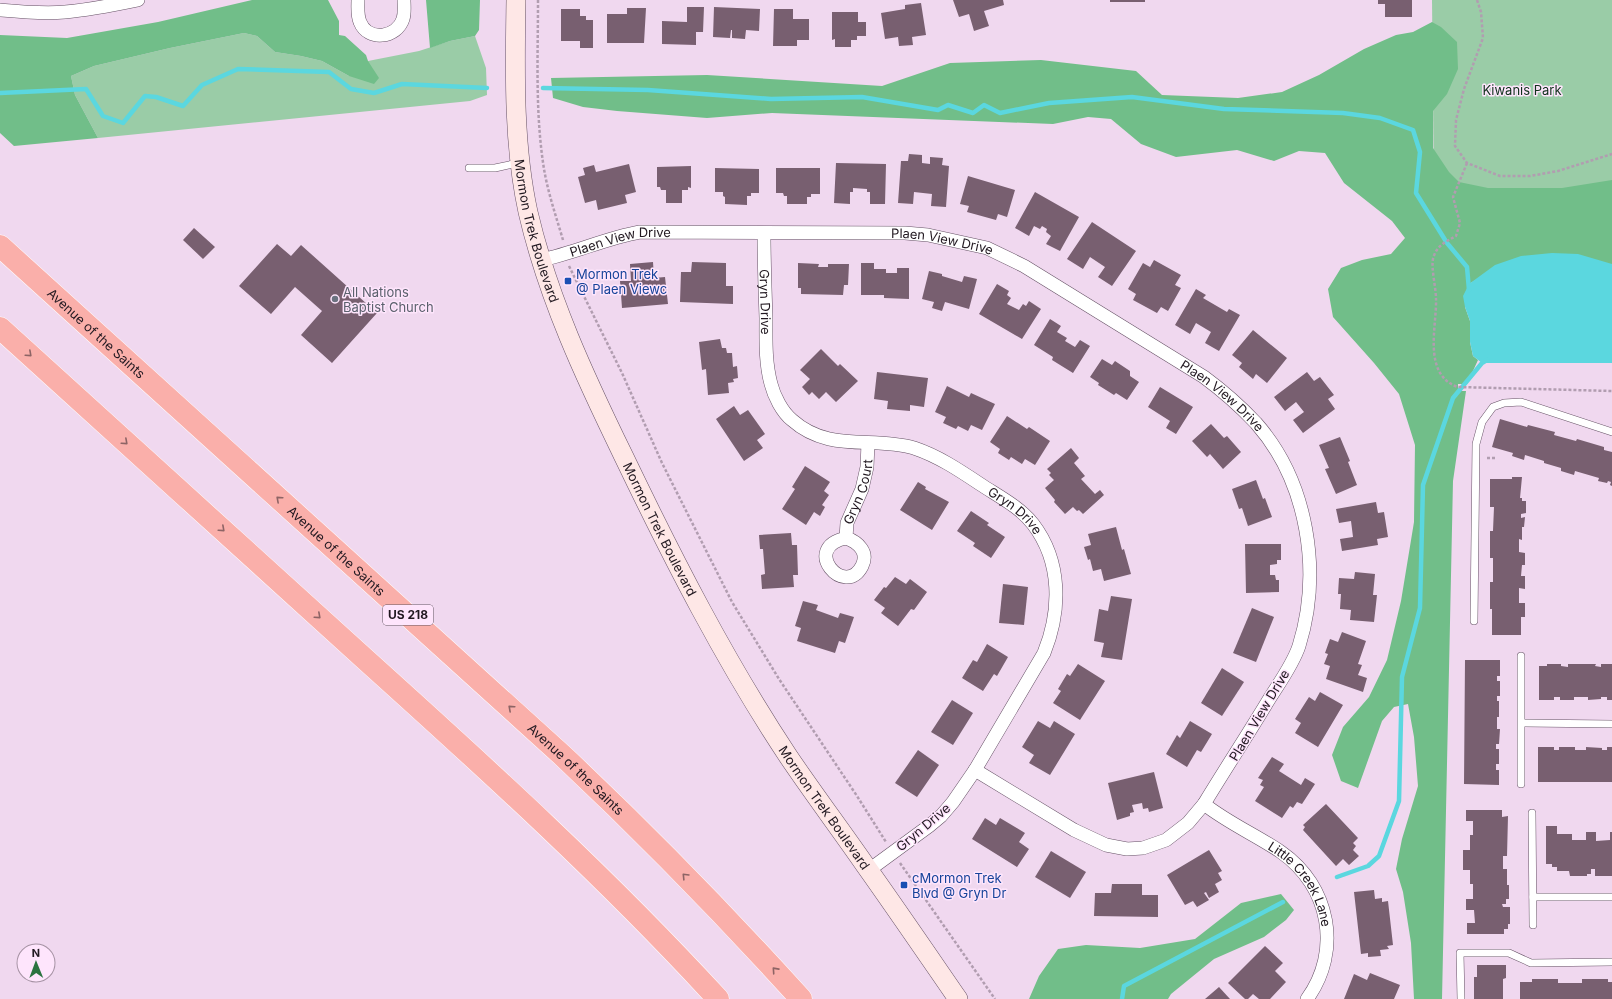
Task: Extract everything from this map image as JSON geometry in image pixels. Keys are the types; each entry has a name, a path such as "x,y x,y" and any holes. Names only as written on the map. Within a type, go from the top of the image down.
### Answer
{"highway":[{"name":"Avenue of the Saints","path":"0,246 563,756 652,842 747,940 801,999"},
{"path":"0,328 550,828 630,905 718,999"}],"main road":[{"name":"Mormon Trek Boulevard","path":"516,0 515,88 521,162 528,211 541,260 559,313 584,374 659,530 701,612 755,704 788,756 958,999"}],"street":[{"path":"0,10 32,13 64,12 96,9 138,0"},
{"path":"358,0 360,23 366,30 375,35 384,35 393,32 400,26 404,17 404,0"},
{"name":"Plaen View Drive","path":"541,260 567,254 618,236 640,232 913,234 951,239 987,248 1024,266 1204,377 1231,397 1257,424 1276,451 1290,477 1300,506 1307,531 1309,596 1305,621 1298,647 1284,676 1204,804 1188,823 1166,840 1143,848 1126,848 1106,845 1074,830 975,770"},
{"name":"Gryn Drive","path":"764,233 767,357 771,384 778,402 792,420 808,431 830,440 888,444 912,448 933,455 960,471 1019,510 1033,524 1043,540 1053,566 1057,590 1056,611 1052,635 1044,653 975,770 953,802 941,816 868,870"},
{"name":"Gryn Court","path":"846,538 847,523 862,489 867,467 868,443"},
{"name":"Little Creek Lane","path":"1204,804 1215,813 1282,852 1298,866 1313,886 1324,908 1329,935 1320,978 1307,999"}],"lane":[{"path":"468,168 494,168 521,162"},
{"path":"1474,620 1476,444 1482,422 1493,407 1504,403 1521,402 1612,432"},
{"path":"1521,784 1522,656"},
{"path":"1522,723 1612,724"},
{"path":"1532,813 1533,925"},
{"path":"1533,897 1612,897"},
{"path":"1461,999 1460,953 1509,953 1531,963 1612,962"}],"path":[{"path":"538,0 538,95 544,168 548,190 570,267 622,373 662,463 732,602 779,679 893,852 994,999"},
{"path":"1478,0 1481,12 1483,38 1464,89 1456,120 1455,146 1467,164 1500,176 1530,176 1558,171 1612,154"},
{"path":"1467,164 1453,197 1460,223 1456,236 1439,246 1432,260 1436,300 1433,337 1436,364 1442,378 1458,387 1612,391"},
{"path":"1487,458 1495,458"}],"green space":[{"path":"252,0 328,0 339,21 339,35 345,36 366,55 368,61 379,78 374,84 349,76 322,61 275,52 257,36 244,33 170,48 94,66 71,76 75,95 98,138 14,146 0,133 0,35 67,38 158,22"},
{"path":"426,0 480,0 479,30 475,36 450,41 430,48"},
{"name":"Kiwanis Park","path":"1432,0 1612,0 1612,198 1434,200"},
{"path":"1432,22 1441,27 1457,42 1458,69 1447,94 1433,111 1433,148 1449,172 1459,182 1488,188 1562,188 1612,180 1612,264 1479,278 1469,284 1465,307 1470,321 1470,342 1473,356 1478,360 1467,384 1458,384 1458,391 1466,391 1453,481 1442,999 1414,999 1411,943 1403,892 1396,869 1402,839 1418,786 1414,737 1408,704 1394,707 1382,721 1358,788 1341,781 1332,755 1343,727 1369,697 1387,660 1401,601 1414,522 1415,445 1399,394 1333,317 1328,289 1341,268 1362,260 1391,254 1405,238 1392,221 1344,183 1325,153 1299,151 1274,161 1237,150 1176,157 1141,144 1111,119 1088,117 1053,124 772,113 707,118 617,111 583,107 553,98 551,78 707,75 882,86 950,63 1041,60 1136,71 1162,95 1238,98 1282,92 1319,75 1364,49 1396,35 1413,32"},
{"path":"244,33 257,36 275,52 322,61 349,76 368,61 419,51 450,41 475,36 486,68 487,95 470,101 98,138 75,95 71,76 94,66 170,48"},
{"path":"1281,894 1294,910 1286,920 1264,937 1214,959 1171,994 1168,999 1029,999 1039,976 1058,949 1086,945 1140,948 1195,939 1241,903"}],"water":[{"path":"1552,253 1578,254 1612,264 1612,363 1482,363 1473,356 1470,342 1470,321 1463,296 1469,284 1495,265 1521,256"}],"building":[{"path":"953,0 1003,0 1004,5 984,11 989,26 974,31 969,14 959,17"},
{"path":"1110,0 1145,0 1145,2 1110,2"},
{"path":"1378,0 1412,0 1412,17 1385,17 1385,4 1378,4"},
{"path":"921,3 926,35 912,37 913,45 899,46 898,37 885,39 881,13 905,9 905,5"},
{"path":"687,7 704,7 703,32 696,32 696,45 662,44 662,21 687,22"},
{"path":"714,7 760,9 759,31 746,30 745,39 732,38 732,30 730,38 713,37"},
{"path":"627,8 646,8 644,43 607,43 607,14 627,14"},
{"path":"561,9 580,9 580,16 586,16 586,20 593,20 593,48 580,48 580,41 561,41"},
{"path":"774,9 793,9 793,19 809,19 809,40 797,40 797,46 773,46"},
{"path":"832,12 858,12 858,22 866,22 866,36 857,36 857,40 851,40 851,47 835,47 835,39 832,40"},
{"path":"909,154 922,155 922,163 930,164 930,157 943,158 942,165 949,166 946,207 931,206 932,194 914,192 913,204 898,203 901,161 908,161"},
{"path":"836,163 886,164 885,204 870,204 870,192 867,192 867,189 853,188 853,192 850,192 850,204 834,203"},
{"path":"629,164 636,192 625,195 627,203 598,210 596,200 585,203 578,177 585,175 583,168 594,165 596,172"},
{"path":"691,166 691,188 688,187 688,190 682,190 682,203 666,203 666,190 661,190 660,187 657,187 657,167"},
{"path":"715,168 759,169 759,193 751,193 751,196 747,196 747,205 725,204 723,192 715,192"},
{"path":"776,168 820,168 820,194 811,194 811,197 807,197 807,204 787,204 787,196 784,196 783,193 776,193"},
{"path":"968,176 1015,190 1007,217 998,214 996,220 967,212 969,206 960,204"},
{"path":"1035,192 1079,217 1060,251 1046,244 1051,236 1046,232 1047,229 1042,226 1040,229 1034,226 1029,236 1015,228"},
{"path":"1092,222 1136,251 1112,286 1098,277 1105,267 1090,257 1083,269 1067,259"},
{"path":"194,228 215,247 203,259 183,240"},
{"name":"All Nations Baptist Church","path":"277,244 291,256 301,245 377,313 332,363 301,335 322,311 295,287 271,314 239,286"},
{"path":"1154,260 1181,275 1175,285 1181,288 1168,311 1161,307 1157,313 1133,300 1136,294 1128,289 1143,263 1150,267"},
{"path":"653,262 654,278 665,277 668,304 622,308 620,281 631,281 630,264"},
{"path":"692,262 726,263 726,286 733,286 733,304 680,302 681,272 691,272"},
{"path":"798,263 819,264 818,267 828,267 828,264 849,264 848,285 844,285 843,295 801,294 801,288 798,288"},
{"path":"861,263 874,263 874,269 886,269 886,273 897,273 897,268 909,268 909,299 884,298 884,295 861,295"},
{"path":"929,271 942,274 942,276 962,282 964,276 977,279 969,309 945,302 942,311 932,308 934,302 922,299"},
{"path":"997,284 1009,291 1007,295 1011,298 1007,304 1019,310 1023,304 1026,306 1029,301 1041,309 1022,339 979,314"},
{"path":"1196,289 1206,295 1203,298 1227,312 1229,309 1240,315 1219,351 1205,343 1211,332 1196,323 1190,334 1175,325"},
{"path":"1050,319 1061,326 1057,332 1067,338 1065,341 1075,347 1080,340 1090,346 1073,373 1052,360 1053,357 1034,345"},
{"path":"1253,330 1287,358 1267,383 1256,374 1253,379 1239,367 1242,363 1232,355"},
{"path":"720,339 722,348 726,348 727,353 732,353 733,367 737,366 738,378 733,379 734,382 728,383 729,393 708,395 706,369 702,370 699,342"},
{"path":"821,349 838,366 840,364 858,381 836,402 826,392 819,399 812,392 809,395 802,387 810,379 800,370"},
{"path":"1102,359 1112,365 1115,361 1130,371 1130,376 1139,382 1127,400 1116,393 1114,395 1098,385 1099,383 1090,377"},
{"path":"877,372 928,378 924,407 910,405 910,411 887,409 888,401 874,399"},
{"path":"1307,372 1314,381 1320,377 1334,395 1328,399 1335,409 1303,433 1293,420 1304,412 1296,402 1285,411 1274,397"},
{"path":"947,386 969,397 971,393 995,404 982,430 971,425 968,431 958,426 956,429 943,423 946,417 935,412"},
{"path":"1160,387 1193,407 1176,434 1166,428 1170,421 1148,407"},
{"path":"734,406 740,415 748,410 765,434 757,440 763,448 744,461 716,419"},
{"path":"1007,416 1027,429 1029,427 1050,441 1035,465 1025,459 1022,464 1011,457 1009,460 998,453 1000,449 990,442"},
{"path":"1500,419 1527,427 1528,425 1555,432 1554,435 1576,441 1577,439 1604,447 1604,450 1612,452 1612,486 1610,485 1611,482 1608,481 1607,483 1598,481 1599,478 1575,471 1574,475 1561,471 1561,468 1544,463 1544,461 1525,455 1524,460 1512,456 1513,453 1492,447"},
{"path":"1211,424 1224,438 1227,436 1241,452 1223,469 1210,454 1207,457 1192,441"},
{"path":"1340,437 1350,461 1348,462 1357,485 1336,494 1325,469 1329,468 1319,445"},
{"path":"1071,448 1079,458 1074,463 1085,476 1081,479 1095,494 1100,490 1104,495 1083,514 1073,507 1065,514 1054,502 1055,500 1045,488 1054,480 1049,475 1051,473 1047,469"},
{"path":"805,466 830,482 824,491 829,495 822,505 825,507 820,516 814,512 806,525 782,509 795,489 792,487"},
{"path":"1512,477 1522,477 1520,498 1522,498 1522,501 1526,501 1526,513 1521,514 1521,518 1525,517 1524,527 1522,527 1522,540 1519,539 1519,552 1525,553 1525,565 1522,565 1521,576 1525,576 1525,589 1519,588 1519,603 1525,603 1525,617 1521,617 1521,635 1492,635 1490,582 1493,582 1493,558 1490,558 1490,531 1493,531 1494,507 1490,507 1490,479 1512,479"},
{"path":"1256,480 1272,517 1248,526 1242,508 1239,509 1232,489"},
{"path":"918,482 926,487 925,489 949,502 932,530 900,510"},
{"path":"1376,502 1378,513 1384,512 1388,537 1377,539 1378,545 1342,551 1340,539 1353,537 1351,521 1339,523 1336,509"},
{"path":"971,511 989,523 987,525 1005,537 991,558 973,546 975,543 957,531"},
{"path":"1116,527 1122,550 1124,549 1131,574 1104,581 1101,569 1093,571 1090,559 1088,560 1084,547 1091,545 1088,534"},
{"path":"791,533 792,545 797,545 798,575 793,575 794,587 762,589 761,575 765,574 763,549 760,549 759,535"},
{"path":"1245,544 1281,544 1281,560 1277,560 1277,564 1270,565 1270,575 1275,575 1276,580 1279,580 1279,592 1246,593"},
{"path":"1355,572 1375,574 1373,595 1377,595 1374,622 1350,620 1351,610 1340,609 1341,594 1338,594 1339,578 1354,579"},
{"path":"895,577 906,584 910,579 927,592 914,610 911,609 898,626 881,613 885,608 874,600 884,587 886,588"},
{"path":"1003,584 1028,587 1024,625 999,623"},
{"path":"1111,596 1132,599 1122,660 1101,657 1104,643 1094,641 1099,609 1108,611"},
{"path":"803,601 818,605 816,610 838,618 840,613 854,617 845,643 839,641 835,653 797,641 801,628 795,626"},
{"path":"1252,608 1274,617 1256,662 1233,653"},
{"path":"1342,632 1366,641 1358,664 1362,665 1358,675 1367,678 1363,692 1326,679 1330,666 1324,664 1328,654 1325,653 1330,639 1338,642"},
{"path":"987,644 1008,657 997,676 994,674 983,691 962,678 973,660 977,662"},
{"path":"1465,660 1500,660 1500,676 1497,676 1497,681 1500,681 1500,696 1497,696 1497,701 1499,701 1499,717 1497,717 1497,729 1500,729 1499,744 1496,744 1496,749 1499,749 1499,764 1496,764 1496,770 1499,770 1499,785 1464,784"},
{"path":"1078,664 1105,681 1080,720 1053,703 1061,691 1058,689 1067,674 1070,676"},
{"path":"1547,664 1561,664 1561,666 1568,667 1568,664 1596,664 1595,666 1601,667 1601,664 1612,664 1612,700 1607,700 1607,697 1588,700 1588,697 1574,697 1574,700 1560,700 1560,697 1554,697 1554,700 1539,700 1539,666 1547,666"},
{"path":"1222,668 1244,682 1222,716 1201,703"},
{"path":"1320,692 1343,705 1318,747 1295,733 1301,723 1295,719 1309,697 1315,701"},
{"path":"952,700 973,713 953,745 931,732"},
{"path":"1038,721 1050,728 1054,721 1075,734 1050,775 1029,763 1034,755 1022,747"},
{"path":"1190,721 1212,734 1201,752 1197,750 1187,767 1166,754 1177,735 1180,738"},
{"path":"1538,747 1554,747 1554,750 1559,750 1559,747 1575,747 1575,750 1586,750 1586,747 1602,748 1602,750 1607,750 1607,747 1612,747 1612,782 1538,782"},
{"path":"918,750 939,765 917,797 895,783"},
{"path":"1272,757 1284,764 1279,771 1301,785 1305,778 1315,784 1302,804 1297,802 1293,808 1290,806 1282,818 1255,801 1264,787 1260,785 1263,780 1258,778"},
{"path":"1154,772 1163,808 1149,812 1148,808 1143,809 1142,803 1132,805 1134,812 1130,813 1130,816 1117,820 1108,783"},
{"path":"1326,804 1358,838 1353,843 1356,846 1353,850 1359,856 1349,865 1343,859 1336,866 1303,830 1305,827 1303,825"},
{"path":"1466,810 1502,810 1502,817 1508,816 1507,856 1503,856 1503,869 1507,869 1509,899 1506,899 1506,904 1502,904 1503,907 1510,907 1510,924 1508,924 1508,929 1504,929 1504,934 1467,934 1467,923 1475,923 1474,910 1466,910 1466,899 1473,899 1473,884 1470,884 1470,870 1463,870 1463,850 1470,850 1470,835 1473,835 1473,821 1466,821"},
{"path":"985,818 996,825 1000,818 1025,833 1019,842 1029,849 1017,867 972,839"},
{"path":"1546,826 1557,826 1557,834 1572,834 1572,840 1586,840 1586,832 1596,832 1596,841 1610,840 1610,832 1612,832 1612,876 1595,876 1595,869 1591,869 1591,874 1587,874 1587,876 1570,876 1569,871 1557,871 1557,867 1552,867 1552,864 1546,864"},
{"path":"1209,850 1222,871 1218,873 1222,880 1215,884 1219,892 1209,898 1206,892 1204,893 1209,900 1197,907 1193,901 1185,905 1167,875"},
{"path":"1051,851 1086,872 1070,898 1035,877"},
{"path":"1112,884 1142,884 1142,895 1158,895 1158,917 1094,916 1095,893 1111,893"},
{"path":"1374,890 1375,899 1382,898 1382,902 1388,901 1393,945 1387,946 1389,949 1380,950 1381,956 1368,957 1368,953 1361,954 1354,892"},
{"path":"1265,946 1283,963 1275,971 1286,982 1270,999 1259,999 1253,994 1248,999 1245,999 1228,983"},
{"path":"1477,965 1506,965 1506,978 1503,979 1503,999 1474,999 1474,977 1477,977"},
{"path":"1370,973 1400,985 1394,999 1344,999 1354,974 1367,980"},
{"path":"1532,979 1558,979 1558,983 1582,983 1582,979 1608,979 1608,982 1612,982 1612,999 1520,999 1520,982 1532,982"},
{"path":"1219,987 1230,999 1205,999"}],"waterway":[{"path":"0,93 86,89 103,116 123,123 145,96 156,97 183,106 202,85 238,69 329,72 351,89 374,93 402,84 487,88"},
{"path":"543,88 648,90 771,99 862,97 938,110 948,105 973,113 984,105 1000,113 1049,103 1132,97 1224,109 1343,113 1380,118 1413,130 1420,152 1416,193 1447,243 1467,267 1469,290"},
{"path":"1337,877 1368,866 1379,856 1399,801 1402,677 1420,608 1423,485 1453,398 1482,363 1487,360"},
{"path":"1122,999 1124,986 1283,902"}],"place":[{"name":"Mormon Trek @ Plaen Viewc","path":"568,281"},
{"name":"All Nations Baptist Church","path":"335,299"},
{"name":"cMormon Trek Blvd @ Gryn Dr","path":"904,885"}]}
